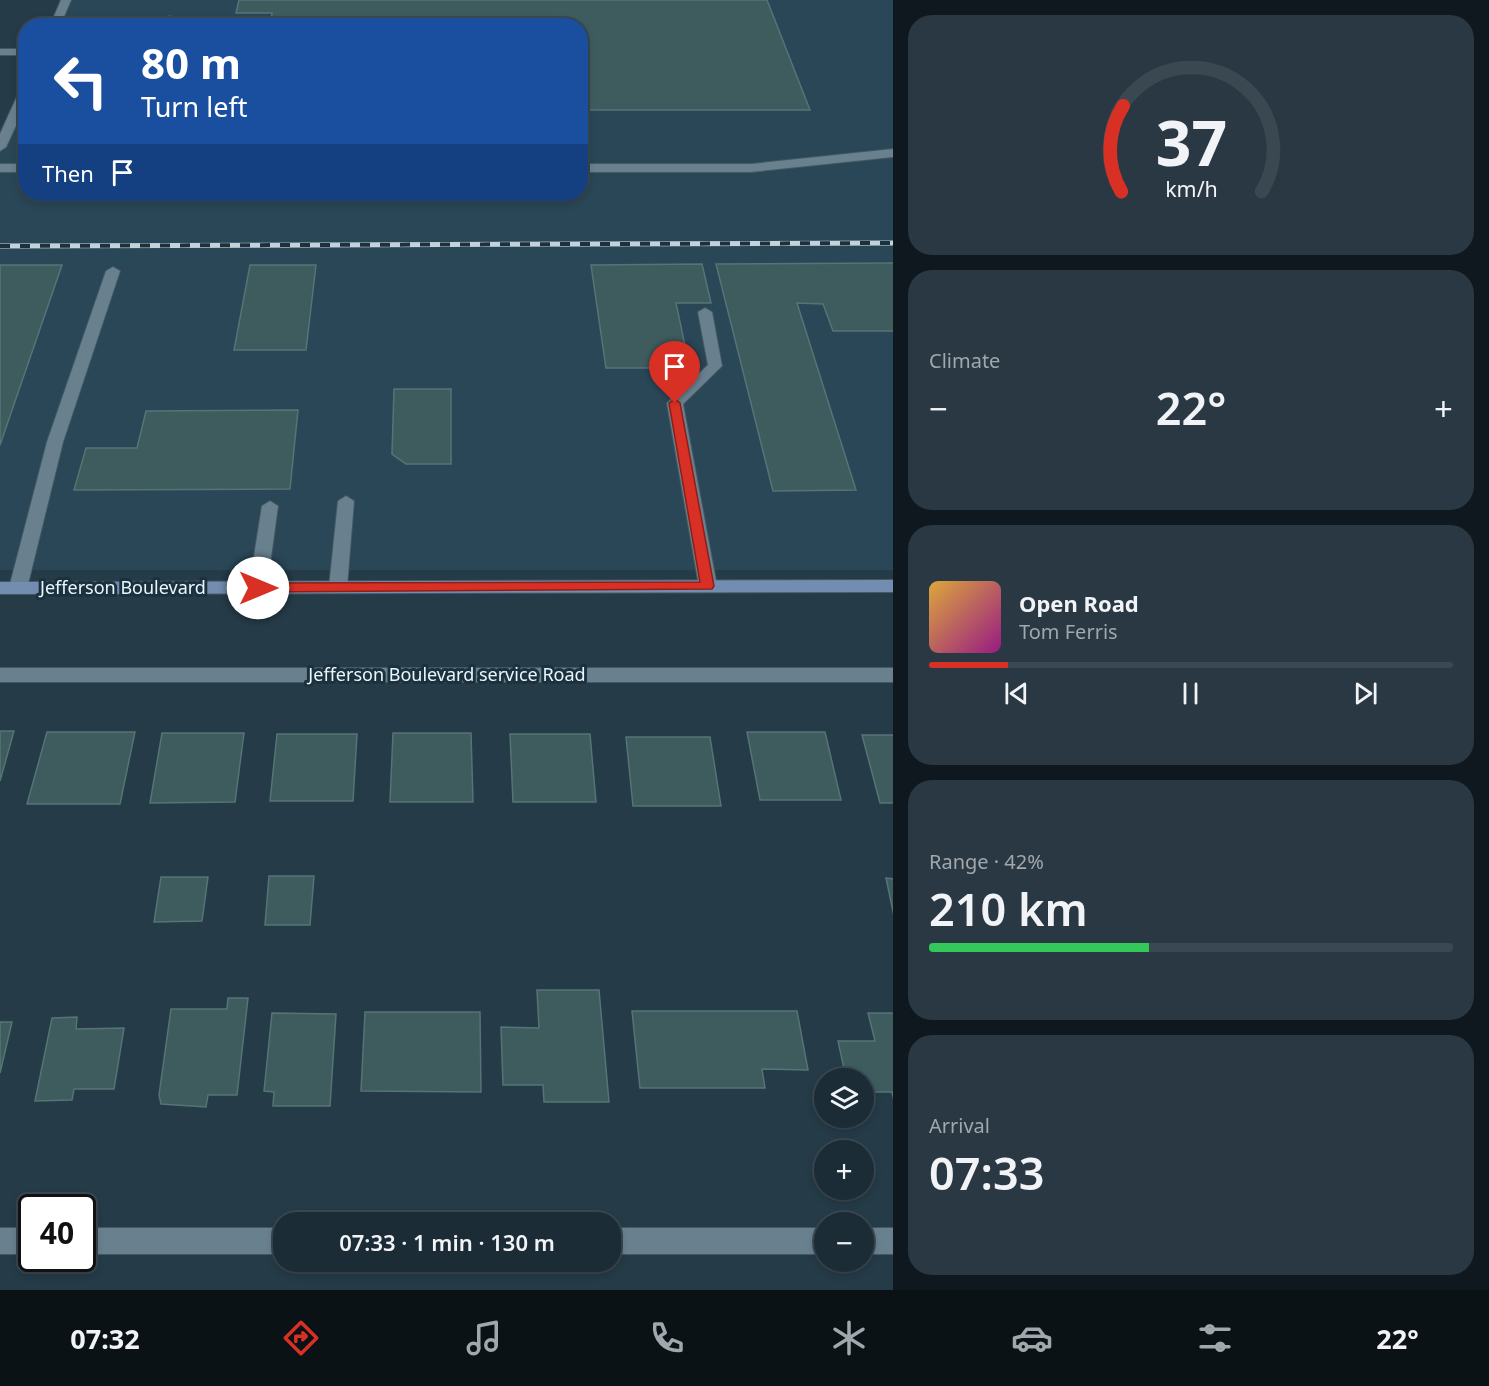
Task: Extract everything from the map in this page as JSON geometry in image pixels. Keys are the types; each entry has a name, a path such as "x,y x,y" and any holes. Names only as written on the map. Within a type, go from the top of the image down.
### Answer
{"street":[{"path":"58,18 66,0"},
{"path":"0,52 18,52"},
{"path":"0,147 18,108"},
{"path":"588,168 751,168 893,153"},
{"path":"0,168 18,168"},
{"path":"18,588 56,442 113,271"},
{"path":"705,312 715,366 675,403 708,586"},
{"path":"338,587 346,501"},
{"path":"258,588 270,506"},
{"name":"Jefferson Boulevard","path":"0,588 893,586"},
{"name":"Jefferson Boulevard service Road","path":"0,675 893,675"},
{"path":"0,1241 18,1241"},
{"path":"96,1241 273,1241"},
{"path":"621,1241 814,1241"},
{"path":"874,1241 893,1241"}],"shaded area":[{"path":"66,0 893,0 893,570 0,570 0,147 18,106 18,201 588,201 588,18 58,18"}],"building":[{"path":"239,0 767,0 810,110 588,110 588,18 271,18 272,13 236,13"},
{"path":"893,263 893,331 833,331 823,304 797,303 856,490 773,491 716,264"},
{"path":"702,264 711,303 676,303 686,350 664,351 668,368 606,368 591,265"},
{"path":"0,265 62,265 0,445"},
{"path":"250,265 316,265 306,350 234,350"},
{"path":"394,389 451,389 451,464 406,464 392,454"},
{"path":"298,410 290,489 74,490 86,448 137,448 146,411"},
{"path":"0,731 14,731 0,781"},
{"path":"47,732 135,732 120,804 27,804"},
{"path":"747,732 825,732 841,800 760,800"},
{"path":"162,733 244,733 235,802 150,803"},
{"path":"393,733 471,733 473,802 390,802"},
{"path":"277,734 357,734 353,801 270,801"},
{"path":"510,734 590,734 596,802 513,802"},
{"path":"862,735 893,735 893,803 880,803"},
{"path":"626,737 710,737 721,806 633,806"},
{"path":"269,876 314,876 310,925 265,925"},
{"path":"161,877 208,877 202,921 154,922"},
{"path":"886,878 893,879 893,911"},
{"path":"537,990 599,990 609,1102 544,1102 543,1085 503,1085 501,1027 539,1028"},
{"path":"228,998 248,998 237,1095 208,1095 206,1107 161,1104 159,1095 171,1009 227,1009"},
{"path":"632,1011 797,1011 808,1070 762,1069 765,1088 640,1088"},
{"path":"365,1012 480,1012 481,1092 361,1091"},
{"path":"272,1013 336,1014 330,1106 273,1106 274,1092 264,1091"},
{"path":"868,1013 893,1013 893,1096 892,1092 874,1092 874,1068 844,1068 838,1041 875,1041"},
{"path":"77,1017 76,1029 124,1028 114,1089 74,1089 72,1100 35,1101 52,1018"},
{"path":"0,1022 12,1022 0,1073"}],"railway":[{"path":"0,246 893,243"}],"route":[{"path":"258,588 708,586 675,403"}]}
